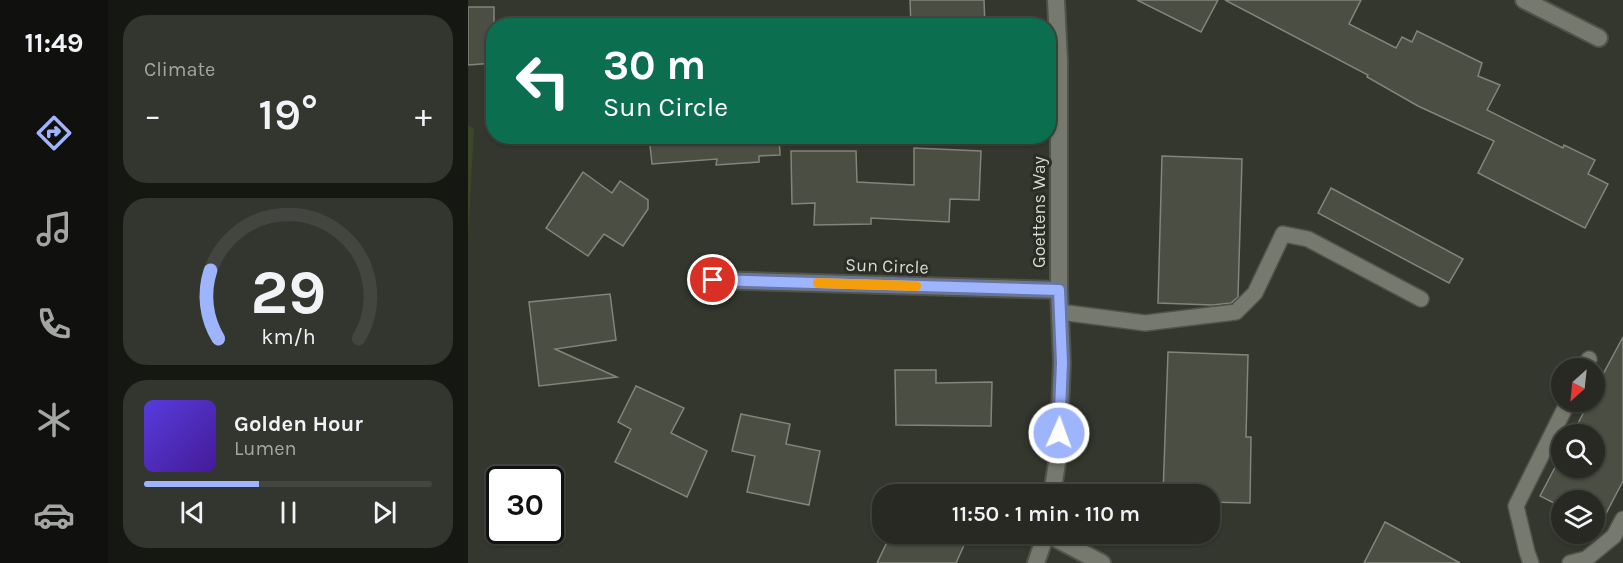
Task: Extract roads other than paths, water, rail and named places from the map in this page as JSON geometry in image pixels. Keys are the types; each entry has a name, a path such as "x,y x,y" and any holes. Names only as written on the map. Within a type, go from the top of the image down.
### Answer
{"street":[{"name":"Goettens Way","path":"1054,484 1058,456 1062,363 1059,290 1059,61 1056,0"},
{"path":"1524,0 1599,38"},
{"name":"Sun Circle","path":"713,280 1059,290"},
{"path":"1036,563 1043,544"},
{"path":"1066,544 1102,563"}],"lane":[{"path":"1060,312 1145,323 1236,312 1255,293 1283,234 1308,239 1421,299"},
{"path":"1531,563 1516,506 1563,412"},
{"path":"1570,563 1586,559 1614,536 1623,519"}]}
